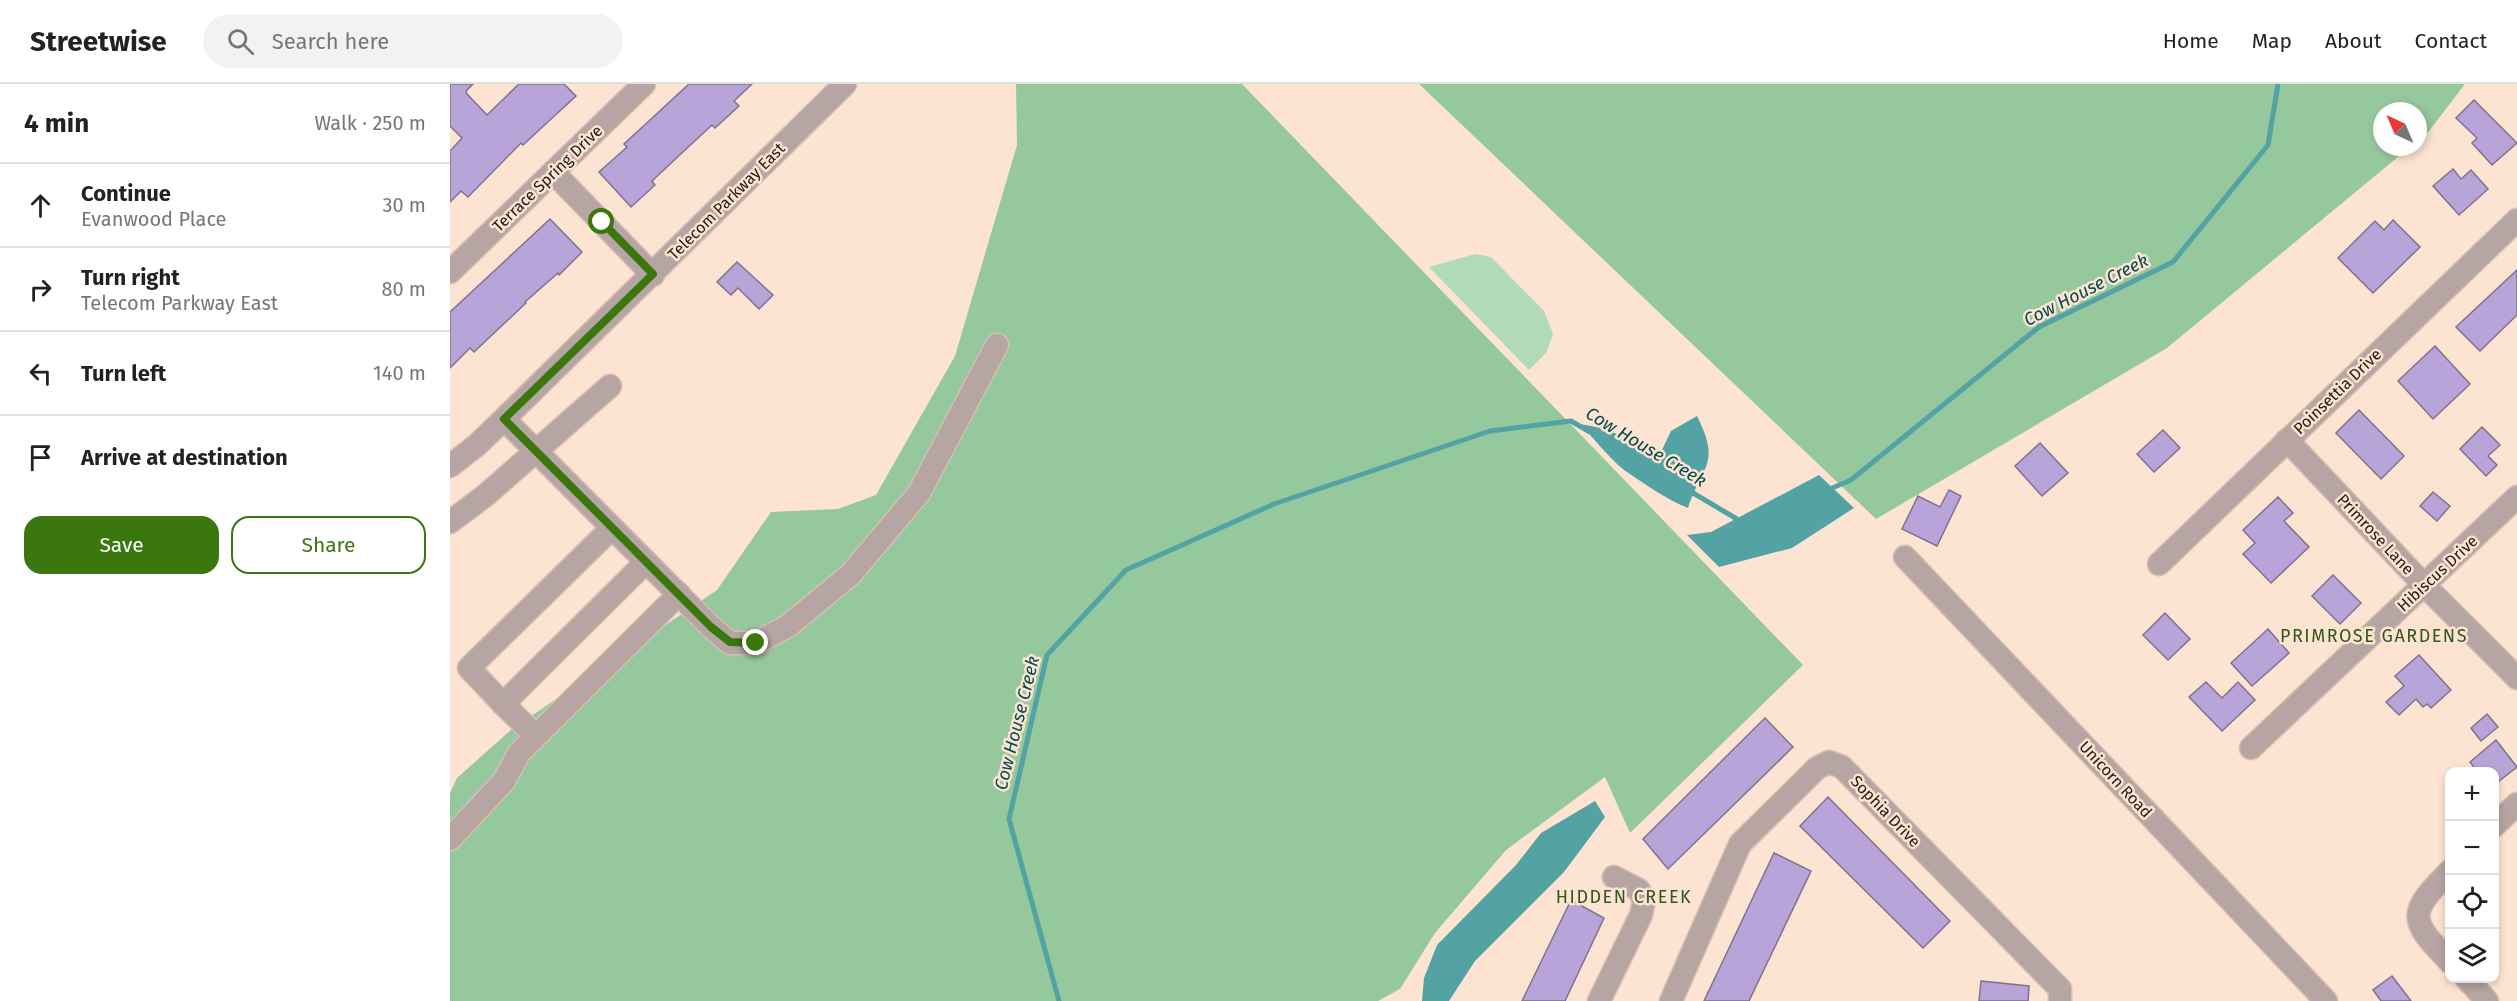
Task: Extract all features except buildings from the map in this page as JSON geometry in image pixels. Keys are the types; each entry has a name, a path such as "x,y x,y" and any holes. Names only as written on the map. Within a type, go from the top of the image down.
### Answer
{"street":[{"name":"Terrace Spring Drive","path":"450,272 644,84"},
{"name":"Telecom Parkway East","path":"450,466 477,445 504,419 845,84"},
{"path":"553,172 653,274"},
{"name":"Poinsettia Drive","path":"2159,564 2517,220"},
{"path":"504,419 646,562 730,642 756,643 788,626 851,574 919,493 997,345"},
{"path":"450,522 537,452 610,386"},
{"name":"Primrose Lane","path":"2287,440 2424,585 2517,678"},
{"name":"Hibiscus Drive","path":"2251,748 2517,497"},
{"path":"536,736 469,669 612,528"},
{"name":"Unicorn Road","path":"1905,557 2326,1001"},
{"path":"503,704 646,562"},
{"path":"450,839 504,782 519,753 679,594"},
{"name":"Sophia Drive","path":"1671,1001 1740,844 1817,768 1829,762 1842,767 2060,989 2060,1001"},
{"path":"2499,821 2517,804"},
{"path":"2445,957 2428,939 2420,925 2418,908 2425,896 2446,875"},
{"path":"1602,1000 1641,915 1644,901 1639,890 1614,877"},
{"path":"2471,983 2487,1001"}],"green space":[{"path":"1016,84 1242,84 1803,665 1630,833 1605,777 1506,850 1435,933 1400,989 1378,1001 450,1001 450,793 457,778 512,729 717,590 771,512 838,509 876,495 955,356 1017,145"},
{"path":"1419,84 2465,84 2427,133 2427,102 2373,102 2373,156 2399,156 2167,348 1876,519"},
{"path":"1475,254 1491,257 1544,311 1553,334 1546,353 1529,370 1429,267"}],"water":[{"path":"1697,416 1708,444 1709,455 1688,508 1656,492 1621,468 1580,424 1602,428 1661,452 1671,431"},
{"path":"1819,475 1854,508 1792,548 1719,567 1687,535 1711,532"},
{"path":"1595,801 1605,817 1564,872 1475,961 1449,1001 1422,1001 1424,978 1437,945 1516,865 1541,833"}],"waterway":[{"name":"Cow House Creek","path":"1825,491 1851,480 2039,327 2173,262 2268,145 2278,84"},
{"name":"Cow House Creek","path":"1059,1001 1009,819 1047,655 1126,570 1274,504 1490,431 1571,421 1590,432"},
{"name":"Cow House Creek","path":"1688,490 1742,522"}],"district":[{"name":"PRIMROSE GARDENS","path":"2374,636"},
{"name":"HIDDEN CREEK","path":"1624,897"}],"route":[{"path":"602,222 653,274 504,419 711,627 730,642 756,643"}]}
